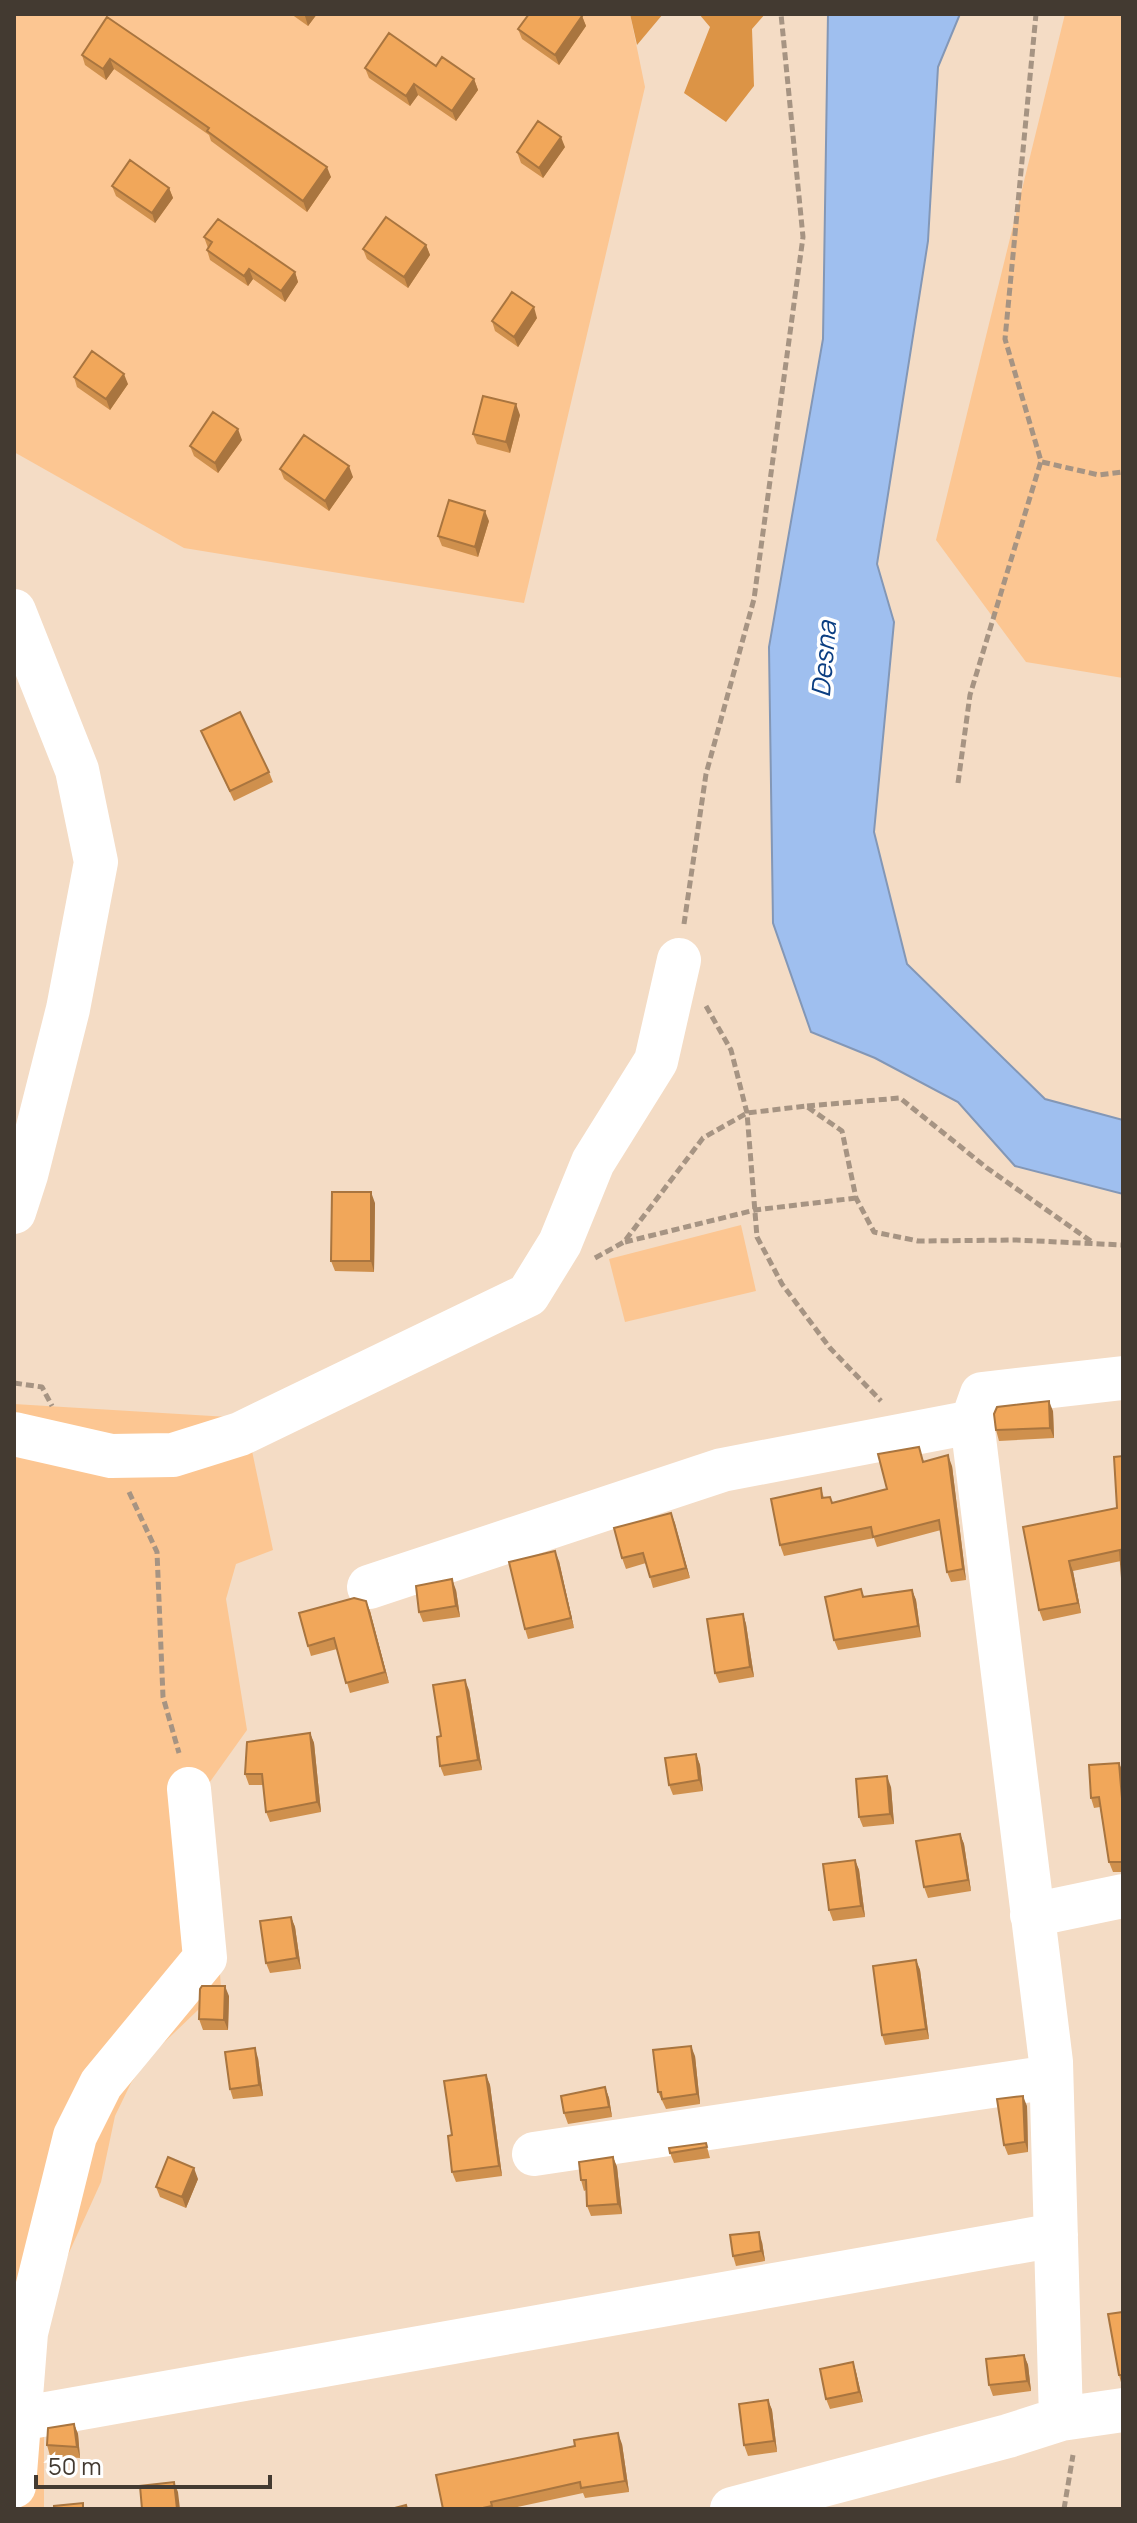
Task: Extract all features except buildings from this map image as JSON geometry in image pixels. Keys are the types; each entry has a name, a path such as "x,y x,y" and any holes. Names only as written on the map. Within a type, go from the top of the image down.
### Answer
{"street":[{"path":"14,611 77,770 96,862 68,1009 14,1212"},
{"path":"14,1434 111,1456 173,1455 240,1434 528,1295 560,1243 593,1162 656,1061 679,960"},
{"path":"732,2509 1092,2415 1056,2235 1051,2077 972,1422 982,1394 1123,1378"},
{"path":"369,1587 722,1470 972,1422"},
{"path":"14,2486 26,2333 75,2136 101,2084 205,1958 189,1789"},
{"path":"1032,1915 1123,1896"},
{"path":"534,2154 1051,2077"},
{"path":"19,2419 1056,2235"}],"path":[{"path":"781,14 803,237 754,599 706,774 679,960 731,1050 747,1113 757,1237 782,1284 830,1348 912,1434"},
{"path":"958,783 970,695 1041,461 1005,339 1036,14"},
{"path":"1041,461 1099,475 1123,472"},
{"path":"624,1242 703,1138 747,1113 900,1098 987,1168 1094,1243"},
{"path":"806,1106 842,1131 856,1198 874,1232 918,1241 1016,1240 1123,1245"},
{"path":"582,1265 624,1242 755,1210 856,1198"},
{"path":"111,1456 157,1552 163,1697 189,1789"},
{"path":"1064,2509 1075,2441 1092,2415"}],"shaded area":[{"path":"14,14 630,14 645,87 524,603 184,548 14,452"},
{"path":"630,14 663,14 637,45"},
{"path":"699,14 765,14 752,29 754,86 726,122 684,93 710,27"},
{"path":"1065,14 1123,14 1123,678 1026,662 936,540"},
{"path":"741,1225 756,1291 625,1322 609,1259"},
{"path":"14,1404 245,1418 273,1550 236,1564 226,1599 247,1730 207,1786 221,1988 151,2055 131,2083 115,2116 101,2182 63,2266 43,2345 40,2384 44,2418 44,2509 14,2509"}],"water":[{"name":"Desna","path":"828,14 960,14 938,67 928,241 877,564 894,622 874,832 907,964 1045,1099 1123,1120 1123,1194 1015,1166 958,1102 875,1058 811,1032 773,923 769,647 823,339"}]}
